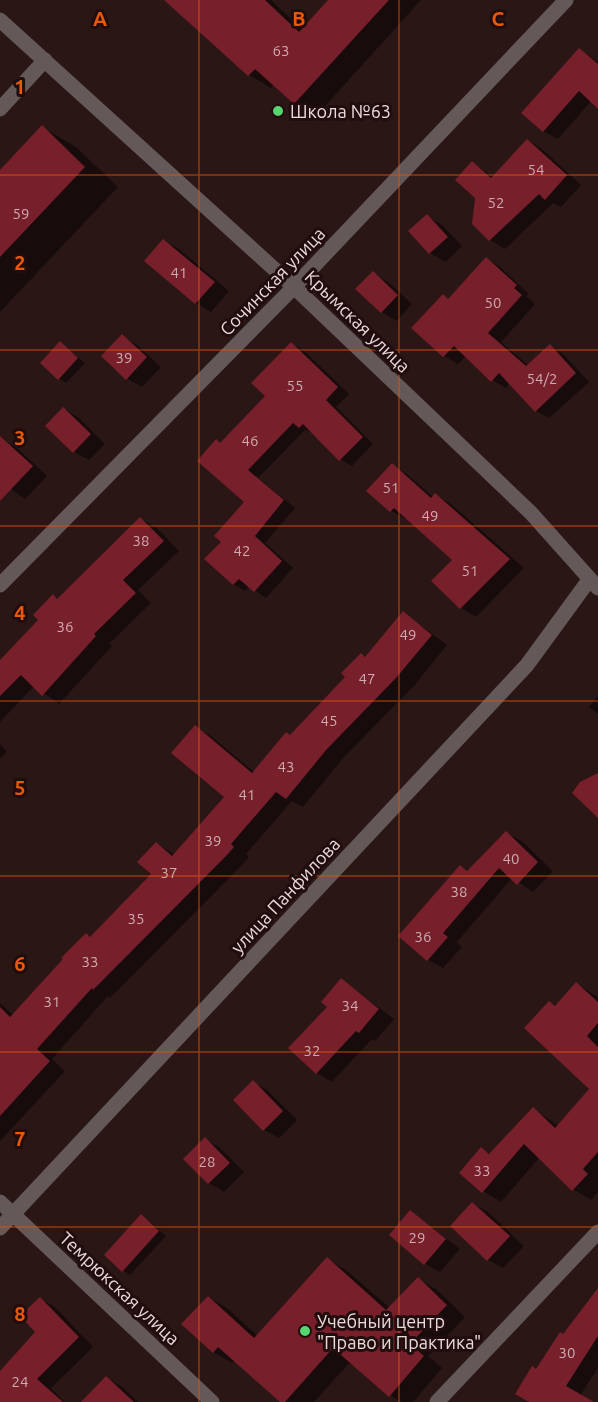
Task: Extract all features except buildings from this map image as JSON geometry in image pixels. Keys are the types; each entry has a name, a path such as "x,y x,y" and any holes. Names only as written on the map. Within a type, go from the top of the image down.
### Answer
{"street":[{"name":"Сочинская улица","path":"0,585 294,287 567,0"},
{"name":"Крымская улица","path":"0,20 294,287 531,513 594,584"},
{"path":"0,109 45,60"},
{"name":"улица Панфилова","path":"0,1228 527,665 594,584"},
{"name":"Темрюкская улица","path":"0,1202 212,1402"},
{"path":"437,1402 598,1233"}],"place":[{"name":"Школа №63","path":"278,111"},
{"name":"Учебный центр \"Право и Практика\"","path":"305,1331"}]}
